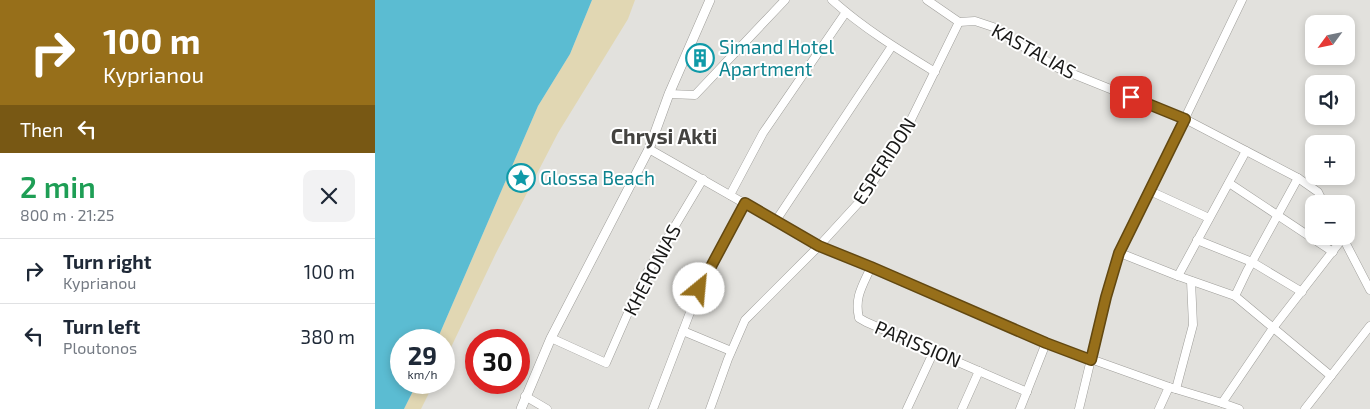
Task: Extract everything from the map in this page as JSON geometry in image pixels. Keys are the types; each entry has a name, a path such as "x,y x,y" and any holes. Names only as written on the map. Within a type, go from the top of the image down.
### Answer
{"street":[{"path":"521,409 551,338 649,149 669,94 710,0"},
{"path":"669,94 695,96 785,0"},
{"path":"832,0 892,46 935,72"},
{"path":"927,0 959,22"},
{"path":"1079,409 1106,297 1119,253 1242,0"},
{"path":"730,195 763,133 846,12"},
{"name":"KASTALIAS","path":"959,22 975,21 993,27 1058,68 1185,119 1298,178 1320,195"},
{"name":"ESPERIDON","path":"710,409 731,351 745,320 819,246 862,199 905,132 959,22"},
{"path":"775,222 892,46"},
{"path":"649,149 819,246 1046,343 1172,388 1239,409"},
{"path":"1178,276 1246,151"},
{"path":"1235,296 1298,178"},
{"name":"KHERONIAS","path":"551,338 606,363 642,282 703,179"},
{"path":"1229,183 1333,252"},
{"path":"1150,190 1209,218"},
{"path":"653,409 699,289 745,203"},
{"path":"1197,240 1252,262 1302,292"},
{"path":"1223,403 1273,328 1338,245"},
{"path":"1347,245 1370,290"},
{"path":"1119,253 1235,296 1331,376"},
{"name":"PARISSION","path":"871,267 860,290 857,307 859,318 1027,392"},
{"path":"1159,409 1172,388 1193,325 1191,281"},
{"path":"1305,409 1370,326"},
{"path":"683,331 731,351"},
{"path":"1020,409 1046,343"},
{"path":"907,409 934,351"},
{"path":"962,409 979,371"},
{"path":"525,396 547,409"}],"sand":[{"name":"Glossa Beach","path":"592,0 635,0 628,19 558,133 496,253 455,339 455,329 442,329 538,106 570,54"},
{"path":"412,394 428,394 421,409 404,409"}],"water":[{"path":"375,0 592,0 570,54 538,106 442,329 390,329 390,394 412,394 404,409 375,409"}],"place":[{"name":"Simand Hotel Apartment","path":"700,58"},
{"name":"Glossa Beach","path":"521,178"}],"district":[{"name":"Chrysi Akti","path":"664,137"}],"route":[{"path":"699,289 745,203 819,246 1046,343 1091,360 1119,253 1185,119 1131,97"}]}
